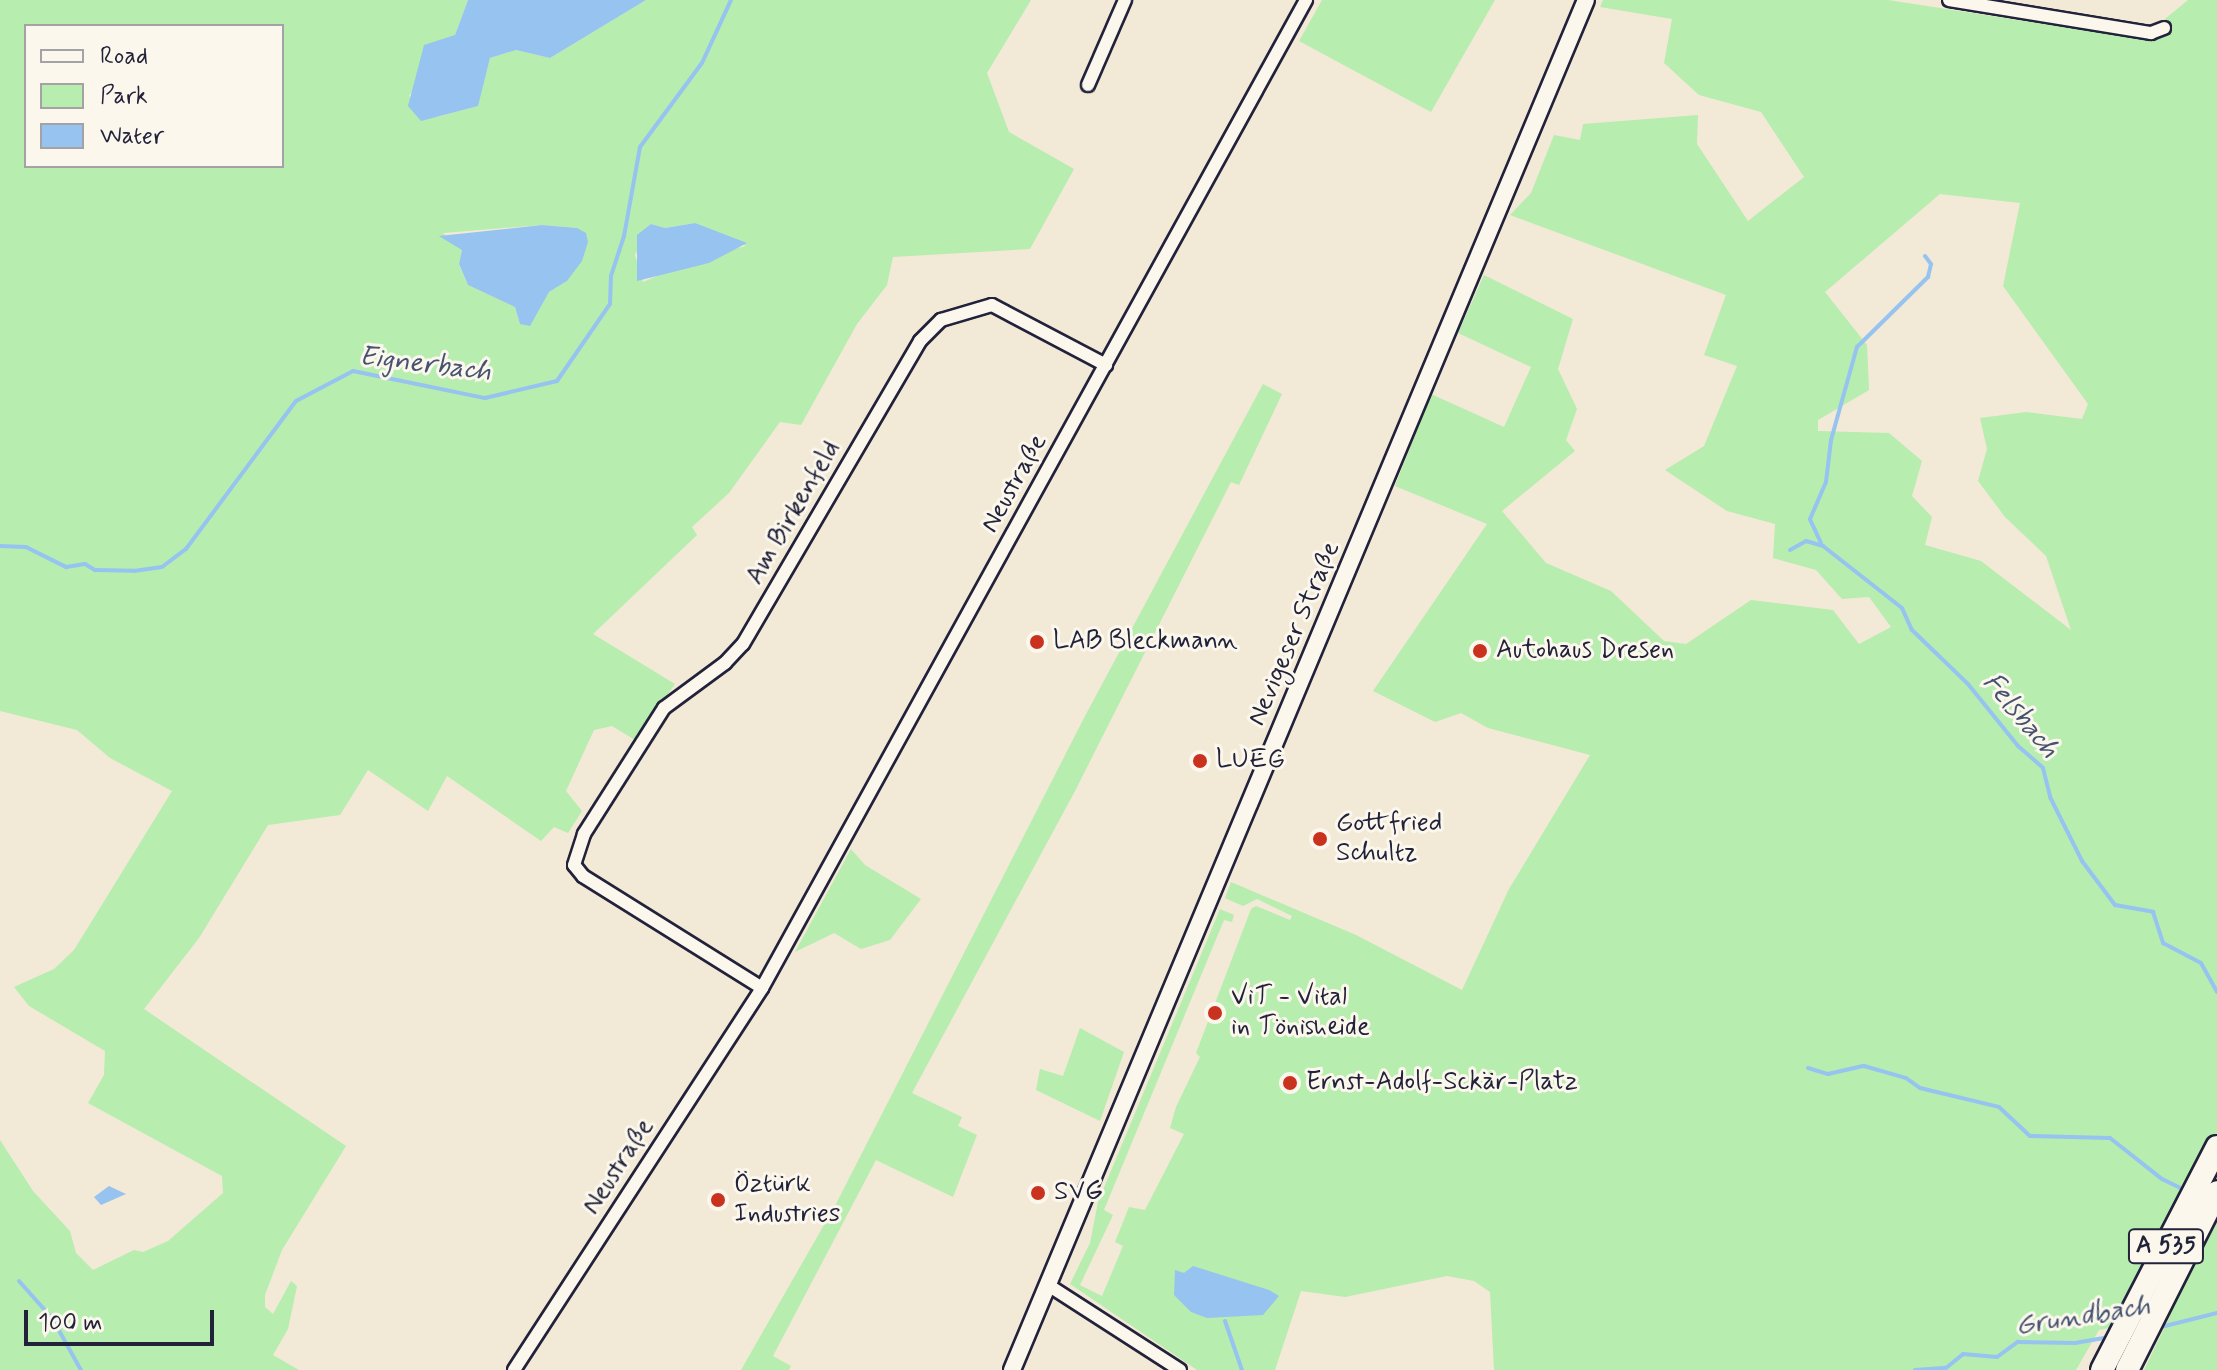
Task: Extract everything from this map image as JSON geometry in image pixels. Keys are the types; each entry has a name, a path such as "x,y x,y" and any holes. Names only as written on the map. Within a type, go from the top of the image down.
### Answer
{"highway":[{"name":"A 535","path":"2102,1370 2217,1147"},
{"name":"A 535","path":"2127,1370 2217,1192"},
{"path":"2090,1370 2115,1344"}],"main road":[{"name":"Nevigeser Straße","path":"1012,1370 1586,0"}],"street":[{"path":"1088,85 1125,0"},
{"name":"Neustraße","path":"514,1370 762,988 1306,0"},
{"path":"1949,0 2151,33 2164,28"},
{"name":"Am Birkenfeld","path":"762,988 620,900 574,865 584,834 664,708 725,663 743,644 920,341 941,320 992,305 1106,365"},
{"path":"1048,1285 1180,1370"}],"green space":[{"path":"0,0 468,0 455,35 409,96 437,117 477,106 490,58 516,50 550,58 646,0 1031,0 987,73 1009,132 1074,169 1030,249 893,257 887,285 857,324 801,425 780,422 729,493 692,527 697,535 593,634 675,684 635,740 612,726 594,730 566,791 582,811 568,833 554,827 541,841 447,776 428,811 368,770 340,815 268,825 199,938 144,1009 346,1146 282,1250 265,1295 265,1307 273,1314 291,1281 297,1286 288,1329 273,1355 299,1370 0,1370 0,1140 33,1191 70,1231 76,1253 93,1270 134,1250 143,1252 168,1241 223,1193 222,1176 88,1103 104,1075 105,1051 29,1006 14,987 54,969 74,950 172,791 110,758 77,730 0,711","holes":["695,223 746,246 725,251 709,263 681,266 643,282 635,255 651,224 665,228","542,225 577,228 567,281 549,292 535,314 520,324 515,307 468,285 459,265 462,250 443,233"]},
{"path":"1322,0 1495,0 1431,112 1299,41"},
{"path":"1603,0 1888,0 2128,37 2129,25 2154,28 2188,0 2217,0 2217,1370 2144,1370 2170,1316 2099,1330 2076,1370 1494,1370 1490,1292 1474,1281 1447,1276 1345,1297 1301,1291 1275,1370 1197,1370 1070,1284 1090,1243 1098,1202 1220,909 1234,915 1232,922 1224,920 1104,1210 1113,1215 1080,1285 1102,1296 1123,1246 1115,1242 1129,1207 1145,1210 1184,1134 1170,1128 1176,1107 1200,1057 1196,1053 1251,909 1256,906 1290,920 1292,916 1257,899 1243,906 1225,898 1231,882 1356,935 1462,990 1509,889 1590,755 1488,728 1461,713 1435,722 1373,691 1487,524 1395,486 1431,394 1504,427 1531,367 1458,333 1484,275 1573,319 1558,369 1577,409 1566,440 1575,451 1502,511 1546,563 1611,591 1664,641 1686,644 1751,600 1833,610 1859,644 1891,627 1869,597 1842,599 1816,570 1773,558 1775,524 1727,511 1665,470 1704,446 1737,366 1704,355 1726,295 1510,215 1531,193 1554,135 1580,140 1583,124 1698,115 1697,144 1748,221 1804,177 1761,112 1699,95 1664,63 1672,19 1600,7","holes":["1940,194 2020,203 2003,286 2088,404 2082,419 2026,412 1980,418 1987,449 1978,481 2005,517 2046,556 2071,630 1981,561 1925,545 1932,517 1912,496 1922,461 1889,433 1818,431 1818,420 1869,390 1867,345 1825,292"]},
{"path":"1263,384 1282,394 1239,485 1231,482 1075,791 912,1093 962,1117 958,1126 977,1135 953,1197 876,1160 773,1356 791,1366 789,1370 741,1370 836,1204 1085,716"},
{"path":"851,849 865,865 921,899 890,940 861,949 834,933 795,952"},
{"path":"1080,1028 1124,1052 1100,1121 1036,1090 1040,1069 1063,1076"}],"water":[{"path":"468,0 646,0 550,58 516,50 490,58 478,106 421,121 408,106 424,45 455,35"},
{"path":"695,223 747,243 709,263 637,281 637,235 651,224 665,228"},
{"path":"542,225 577,228 586,233 588,242 582,261 567,281 549,292 530,326 520,324 515,307 468,285 459,264 462,250 439,236"},
{"path":"109,1186 126,1194 101,1205 94,1197"},
{"path":"1193,1266 1279,1296 1263,1315 1207,1318 1191,1312 1174,1295 1175,1270 1184,1273"}],"waterway":[{"name":"Eignerbach","path":"0,546 26,547 66,567 85,564 95,570 134,571 162,567 186,549 296,401 353,371 485,398 557,381 610,304 611,276 624,236 640,147 702,63 731,0"},
{"name":"Felsbach","path":"1821,543 1810,519 1826,482 1831,440 1857,347 1928,277 1931,264 1925,256"},
{"name":"Felsbach","path":"1790,550 1806,541 1823,546 1902,608 1912,630 1968,684 2018,746 2043,768 2050,797 2082,861 2115,905 2153,912 2163,943 2201,963 2217,992"},
{"path":"1808,1068 1828,1074 1864,1066 1906,1078 1920,1088 1999,1107 2030,1136 2110,1138 2162,1179 2187,1191"},
{"path":"19,1281 52,1318 81,1370"},
{"name":"Grundbach","path":"2157,1328 2217,1313"},
{"path":"1225,1321 1242,1370"},
{"name":"Grundbach","path":"1915,1370 1946,1368 1963,1354 1997,1357 2018,1342 2075,1343 2109,1337"}],"place":[{"name":"LAB Bleckmann","path":"1037,642"},
{"name":"Autohaus Dresen","path":"1480,651"},
{"name":"LUEG","path":"1200,761"},
{"name":"Gottfried Schultz","path":"1320,839"},
{"name":"ViT - Vital in Tönisheide","path":"1215,1013"},
{"name":"Ernst-Adolf-Sckär-Platz","path":"1290,1083"},
{"name":"SVG","path":"1038,1193"},
{"name":"Öztürk Industries","path":"718,1200"}]}
